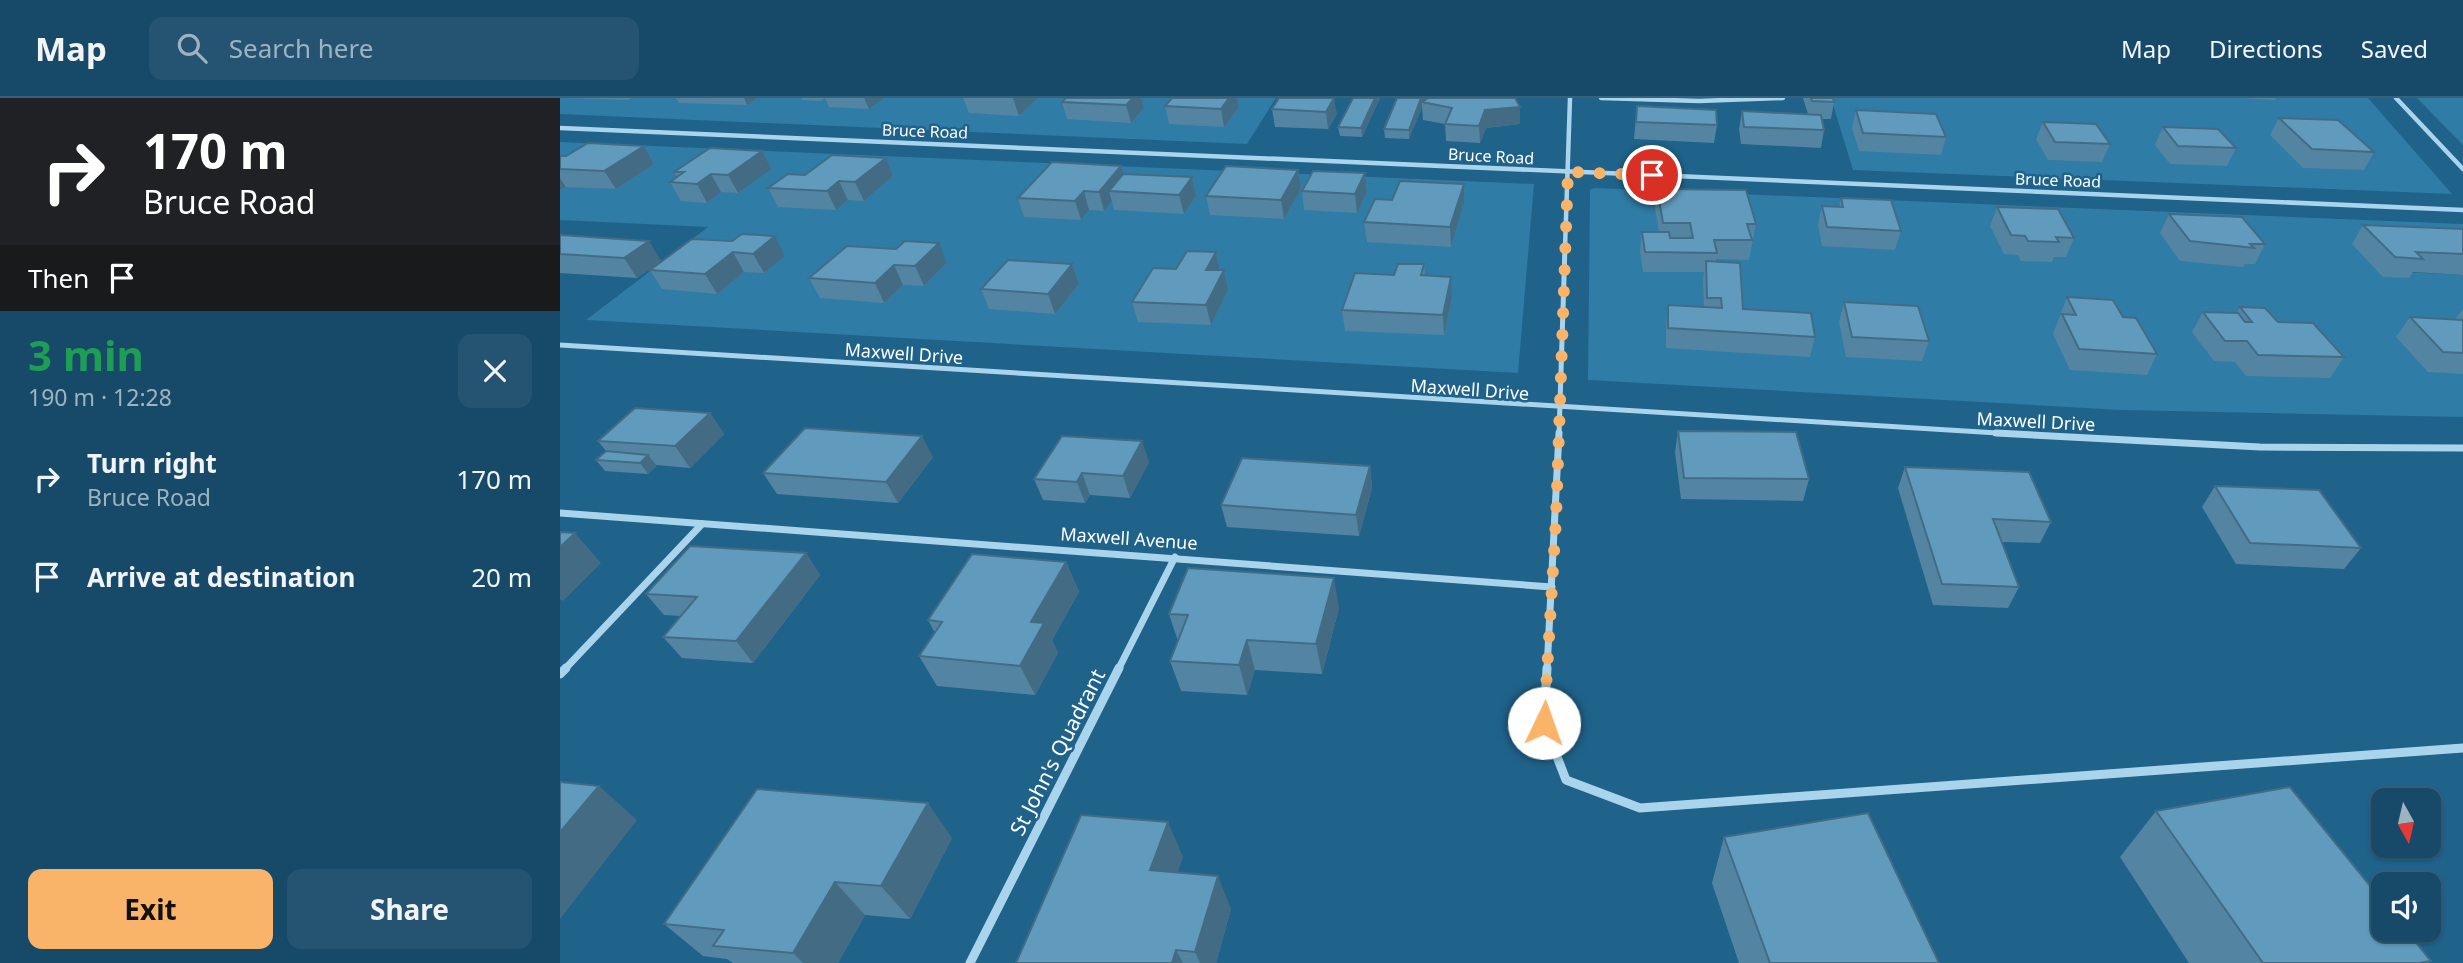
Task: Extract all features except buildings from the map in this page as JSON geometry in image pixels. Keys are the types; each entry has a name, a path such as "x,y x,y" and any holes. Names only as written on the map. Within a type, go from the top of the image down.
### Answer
{"street":[{"path":"1570,98 1560,409 1544,723 1566,780 1640,808 2463,748"},
{"path":"1601,98 1699,101 1783,98"},
{"path":"2396,98 2463,169"},
{"name":"Bruce Road","path":"560,128 2463,210"},
{"name":"Maxwell Drive","path":"560,345 1560,409 2260,447 2463,448"},
{"name":"Maxwell Avenue","path":"560,513 1552,587"},
{"path":"560,674 702,524"},
{"name":"St John's Quadrant","path":"970,963 1175,557"}],"shaded area":[{"path":"560,98 1276,98 1247,144 560,114"},
{"path":"1831,98 2368,98 2452,194 1853,170"},
{"path":"2417,98 2463,98 2463,145"},
{"path":"560,142 1534,184 1518,373 586,320 708,227 560,220"},
{"path":"1594,188 2463,224 2463,261 2403,272 2463,275 2463,417 2121,410 1588,380 1590,190"}],"route":[{"path":"1544,723 1556,519 1568,172 1652,175"}]}
